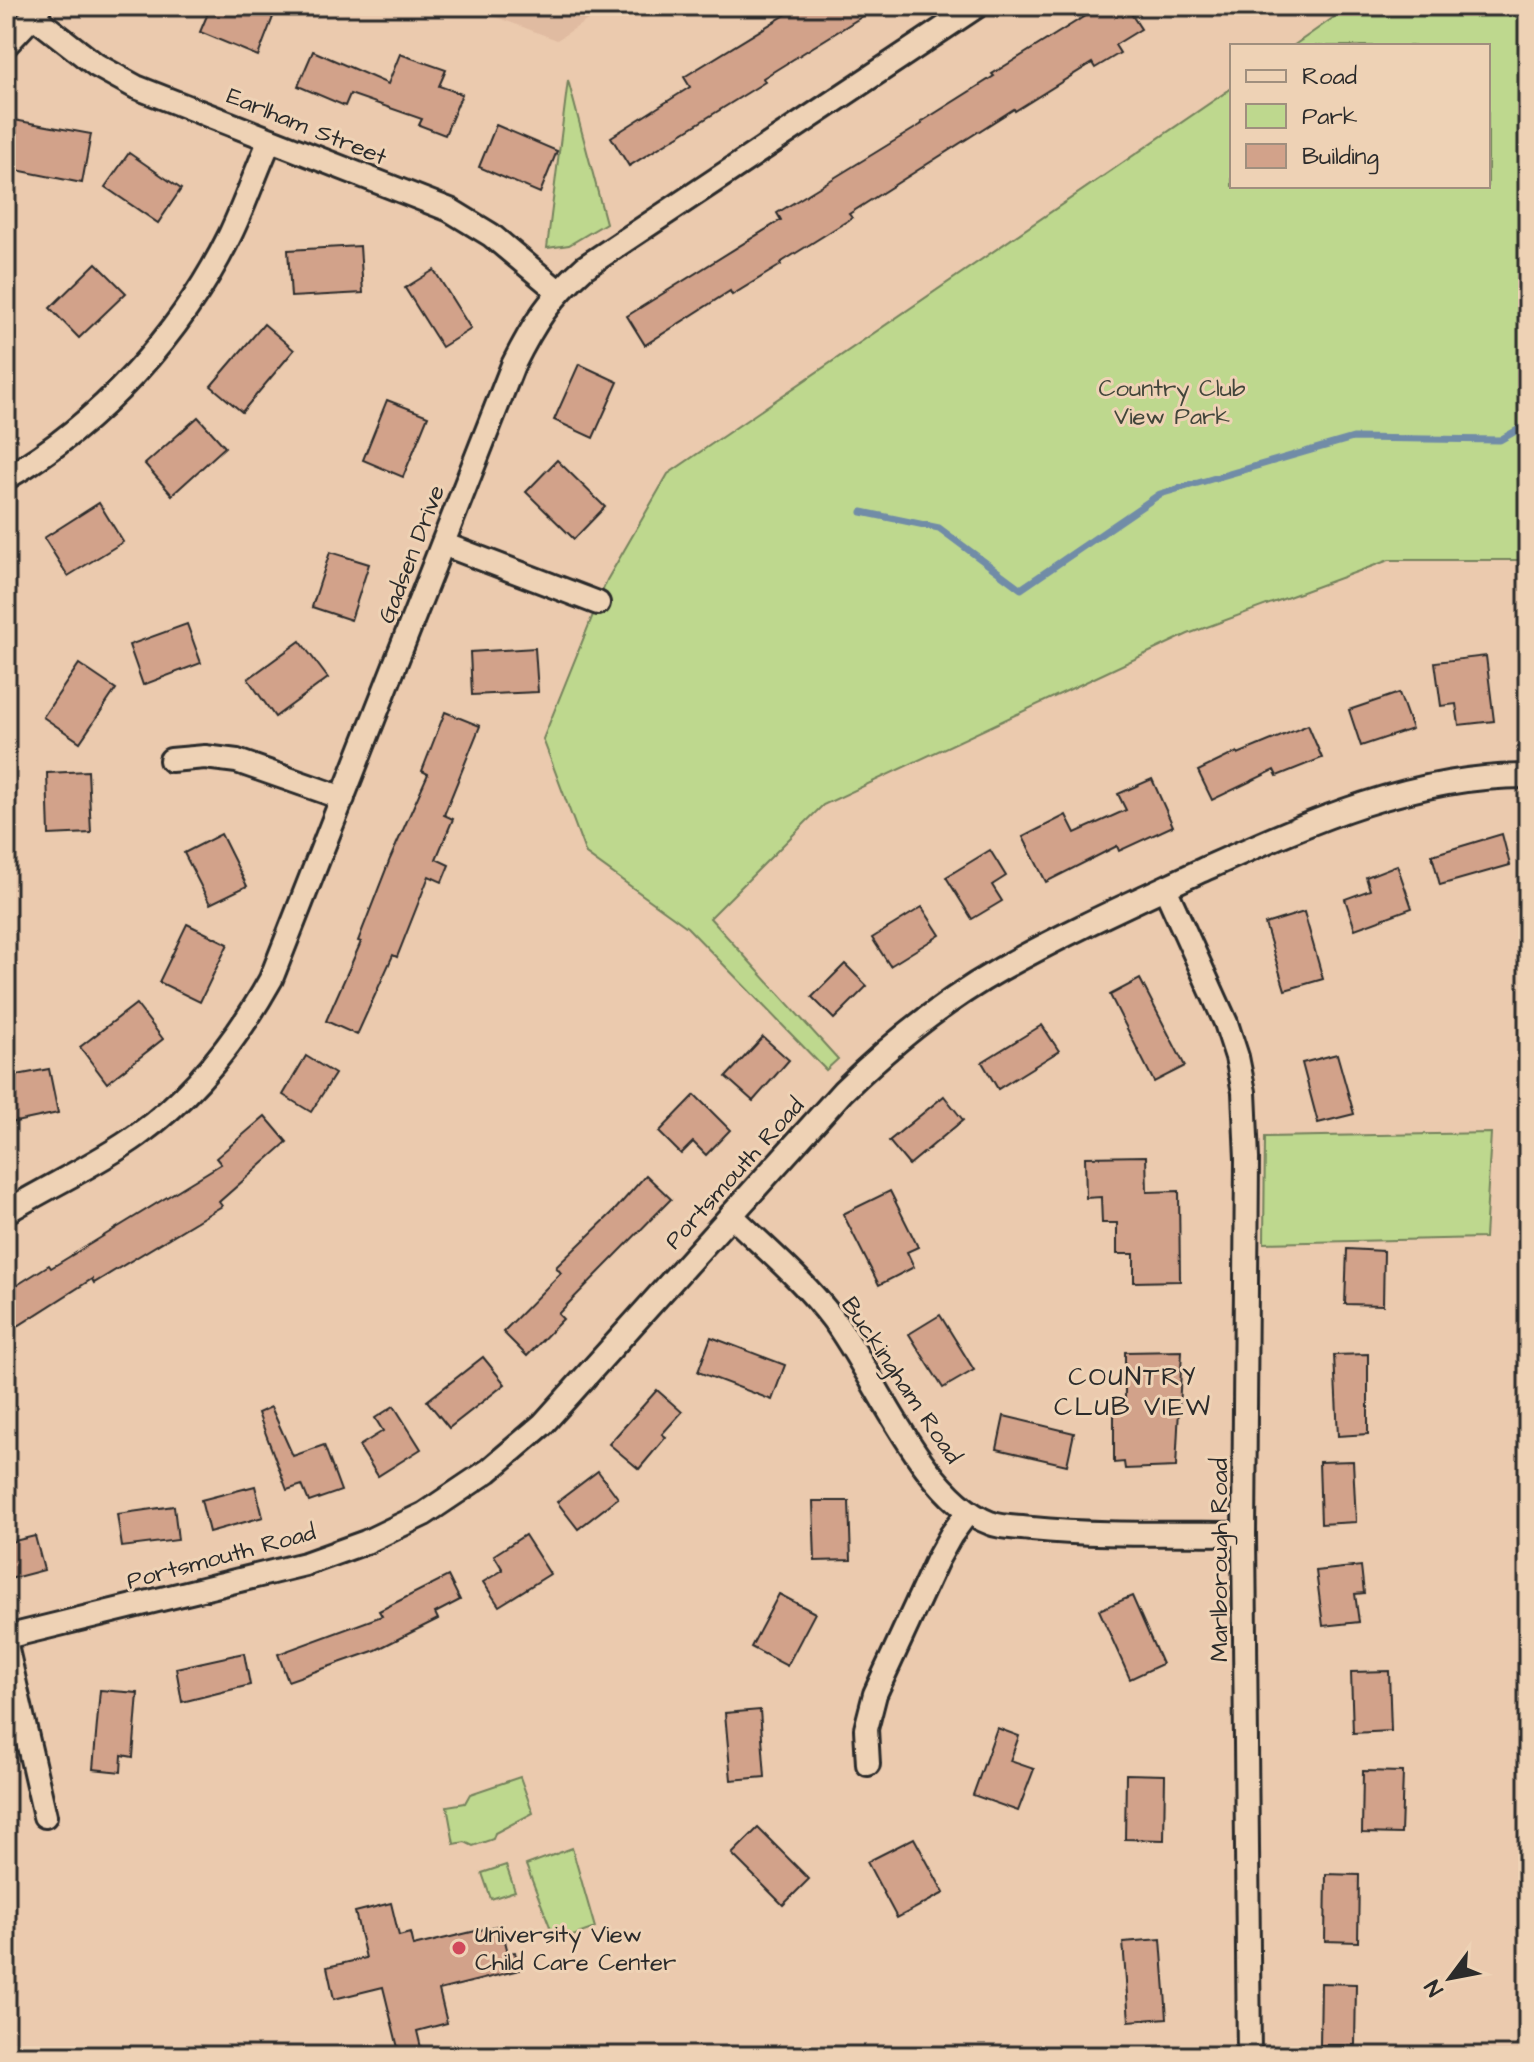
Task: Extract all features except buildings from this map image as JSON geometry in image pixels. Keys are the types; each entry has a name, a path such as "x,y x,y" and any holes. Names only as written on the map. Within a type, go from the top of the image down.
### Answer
{"street":[{"name":"Gadsen Drive","path":"6,1212 138,1135 182,1099 218,1061 248,1019 271,979 513,365 531,329 558,291 585,267 977,6"},
{"name":"Earlham Street","path":"36,11 96,65 136,87 450,210 491,235 558,291"},
{"path":"6,45 36,11"},
{"path":"6,478 83,424 132,375 174,326 230,234 270,140"},
{"path":"443,544 598,603"},
{"path":"171,760 205,757 237,761 343,798"},
{"name":"Portsmouth Road","path":"6,1637 305,1564 366,1542 424,1514 488,1471 543,1424 843,1091 887,1050 934,1013 999,970 1301,825 1409,791 1451,783 1528,776"},
{"name":"Marlborough Road","path":"1165,888 1226,1023 1244,1092 1247,1159 1244,1534 1249,2056"},
{"name":"Buckingham Road","path":"731,1215 832,1318 916,1454 950,1496 968,1512 992,1524 1053,1531 1244,1534"},
{"path":"868,1764 866,1729 875,1694 937,1560 968,1512"},
{"path":"6,1645 45,1816"}],"shaded area":[{"path":"467,6 609,6 557,40"}],"green space":[{"name":"Country Club View Park","path":"1350,6 1528,6 1528,560 1389,560 1188,634 823,805 710,918 838,1059 826,1070 687,927 586,854 543,739 607,580 668,474 1230,89 1230,188 1490,188 1490,44 1296,44"},
{"path":"568,80 606,223 569,245 547,248"},
{"path":"1491,1133 1485,1238 1264,1243 1265,1137"},
{"path":"520,1777 533,1813 495,1833 493,1839 473,1846 465,1842 454,1844 447,1806 465,1803 470,1794"},
{"path":"572,1848 595,1928 556,1942 526,1865"},
{"path":"506,1865 515,1891 491,1899 482,1873"}],"waterway":[{"path":"862,512 939,528 1021,589 1160,494 1353,438 1500,440 1528,424"}],"place":[{"name":"University View Child Care Center","path":"459,1948"}],"district":[{"name":"COUNTRY CLUB VIEW","path":"1133,1391"}]}
